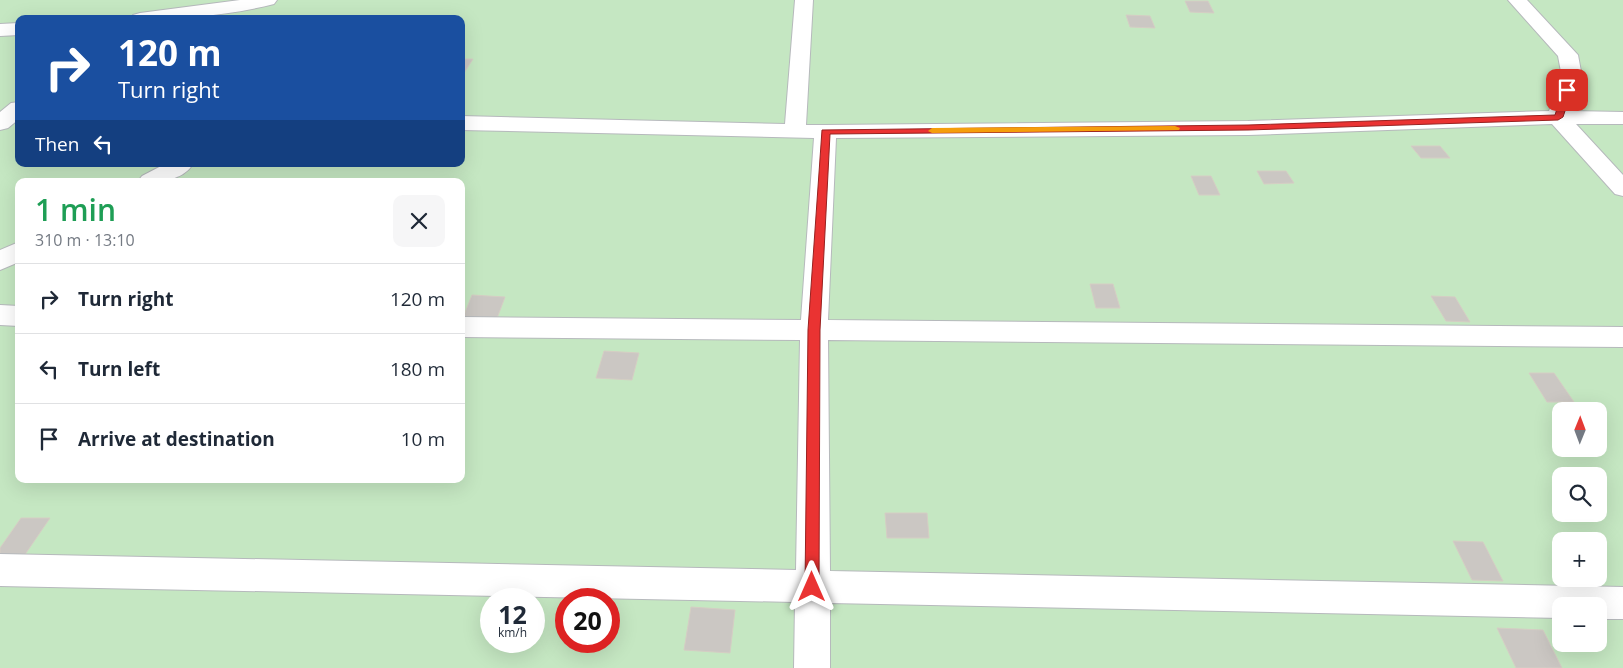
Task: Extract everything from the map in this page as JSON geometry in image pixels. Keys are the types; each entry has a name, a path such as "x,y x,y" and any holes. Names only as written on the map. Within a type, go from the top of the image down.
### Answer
{"street":[{"path":"170,15 268,0"},
{"path":"795,131 804,0"},
{"path":"1517,0 1568,55 1572,77 1558,117"},
{"path":"0,30 15,29"},
{"path":"0,123 15,111"},
{"path":"465,123 825,132 1248,128 1558,117 1623,118"},
{"path":"1558,117 1623,189"},
{"path":"812,668 814,330 825,132"},
{"path":"156,178 176,167"},
{"path":"0,261 15,253"},
{"path":"0,315 15,316"},
{"path":"465,327 1623,337"},
{"path":"0,570 1623,603"}],"green space":[{"path":"0,0 1623,0 1623,668 0,668"}],"building":[{"path":"1185,1 1208,1 1214,13 1190,12"},
{"path":"1126,15 1150,16 1155,28 1130,27"},
{"path":"465,59 473,59 465,71"},
{"path":"1411,146 1440,146 1450,158 1421,158"},
{"path":"1257,171 1286,171 1294,183 1264,184"},
{"path":"1191,176 1211,176 1220,195 1199,195"},
{"path":"1090,284 1113,284 1120,308 1096,308"},
{"path":"472,295 505,297 496,321 465,320 465,312"},
{"path":"1431,296 1455,297 1470,322 1446,321"},
{"path":"604,351 639,353 632,380 596,378"},
{"path":"1529,373 1554,373 1574,402 1547,402"},
{"path":"885,513 927,513 929,538 887,538"},
{"path":"21,518 50,518 24,556 0,555 0,548"},
{"path":"1453,541 1483,542 1503,581 1472,580"},
{"path":"691,607 735,610 730,653 684,650"},
{"path":"1497,628 1543,630 1552,648 1552,652 1554,652 1562,668 1516,668"}],"slow traffic":[{"path":"932,131 1175,128"}],"route":[{"path":"812,587 814,330 825,132 1248,128 1558,117 1567,90"}]}
